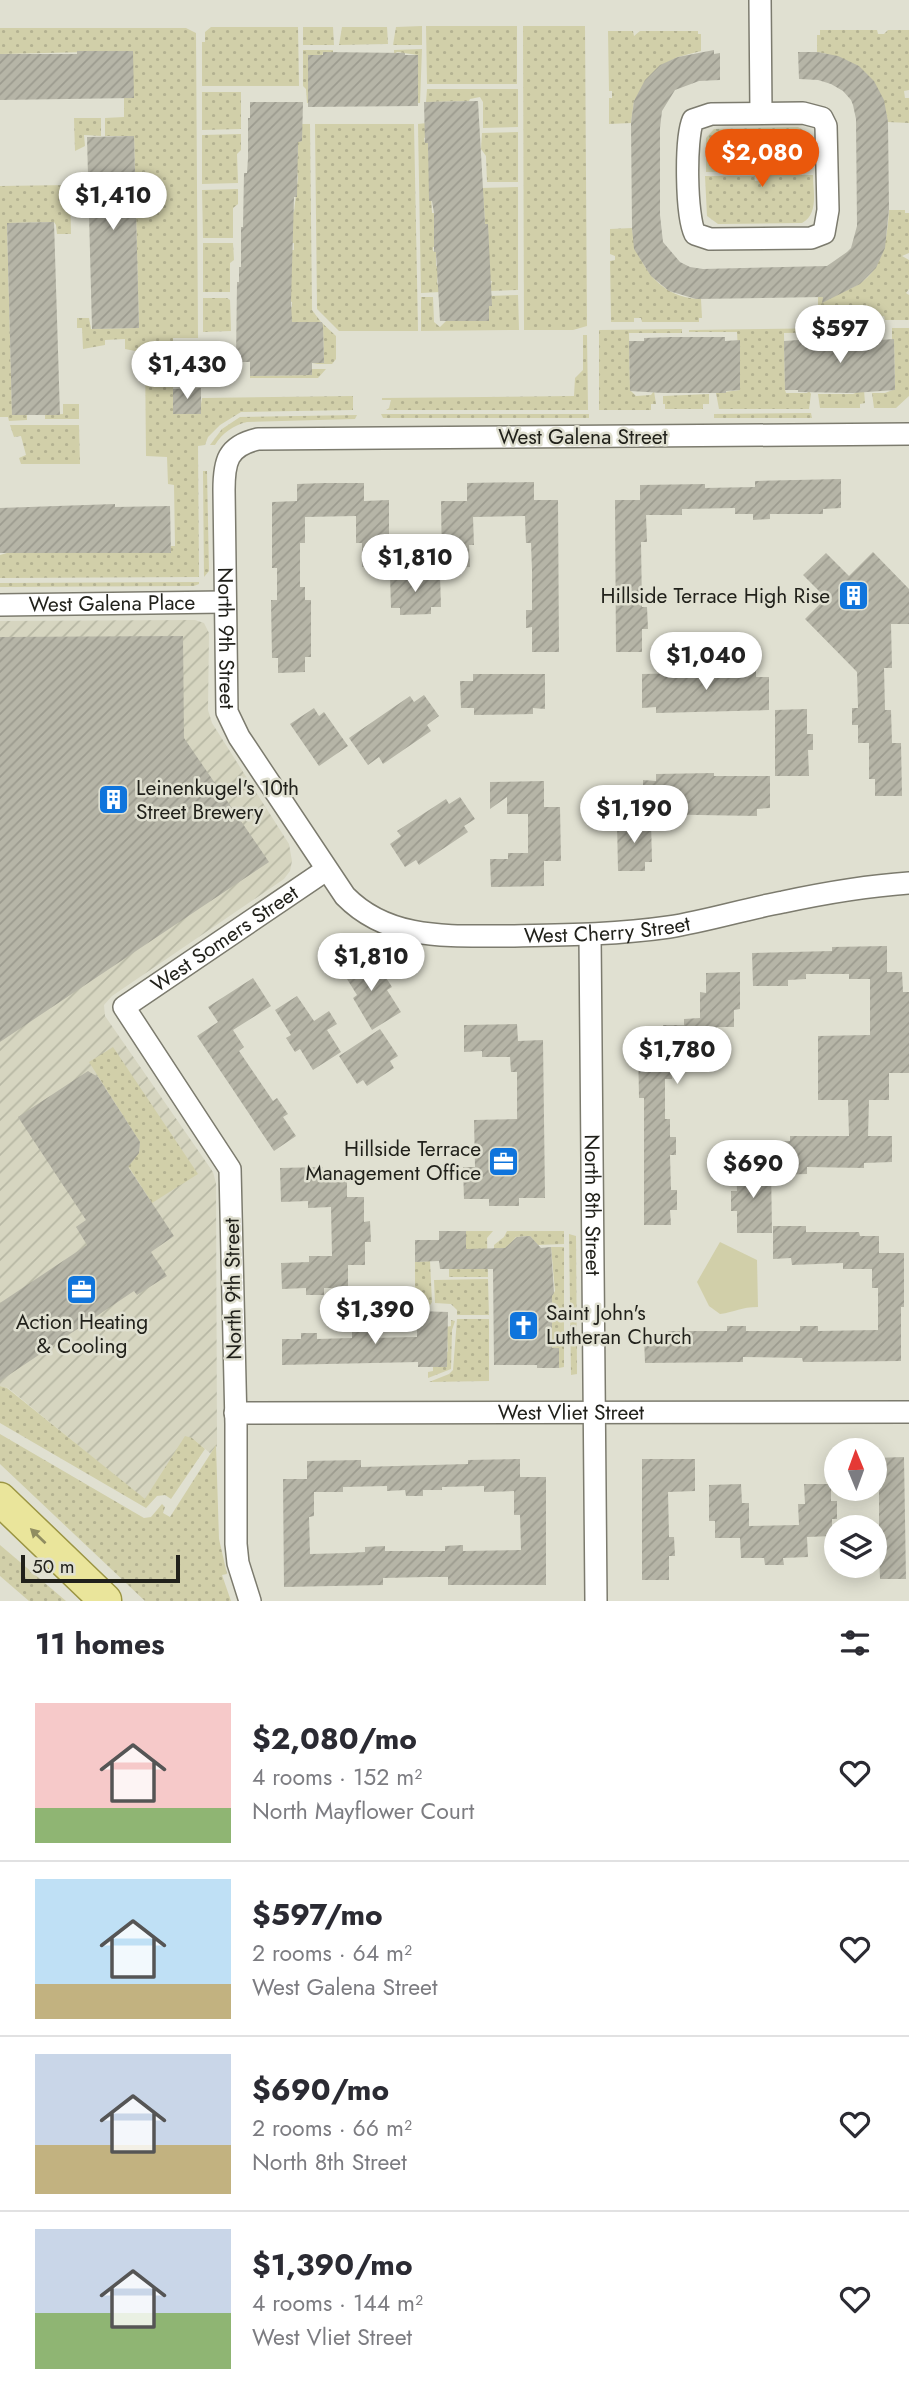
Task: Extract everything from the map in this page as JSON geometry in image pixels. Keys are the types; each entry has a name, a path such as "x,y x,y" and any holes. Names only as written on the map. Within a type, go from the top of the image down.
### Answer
{"main road":[{"path":"0,1499 105,1600"}],"street":[{"path":"760,0 761,113"},
{"path":"761,113 803,113 822,118 827,135 828,210 824,233 811,238 702,238 695,234 690,216 688,136 694,120 711,114 761,113"},
{"name":"West Galena Street","path":"258,439 909,434"},
{"name":"North 9th Street","path":"258,439 234,449 226,462 224,476 227,712 239,737 326,870"},
{"name":"West Galena Place","path":"0,605 224,602"},
{"name":"West Cherry Street","path":"326,870 358,909 382,924 408,932 449,936 590,935 670,926 863,887 909,883"},
{"name":"West Somers Street","path":"124,1007 326,870"},
{"name":"North 8th Street","path":"590,935 596,1601"},
{"name":"North 9th Street","path":"124,1007 230,1169 236,1544 238,1563 250,1600"},
{"name":"West Vliet Street","path":"235,1413 909,1412"}],"shaded area":[{"path":"422,26 422,45 393,45 396,27"},
{"path":"426,26 517,26 517,84 427,84"},
{"path":"523,26 585,26 587,326 573,330 524,330"},
{"path":"211,27 298,27 299,86 202,86 202,42 205,42 205,32"},
{"path":"303,27 333,27 334,45 303,45"},
{"path":"342,27 387,27 388,44 339,45"},
{"path":"0,28 186,28 196,33 198,338 173,338 173,413 201,404 202,398 353,396 353,410 241,412 220,425 208,437 205,445 198,446 199,577 0,578 0,555 7,553 170,553 171,546 175,546 174,485 168,484 167,457 146,456 145,353 125,349 125,339 105,340 105,345 83,349 82,328 77,328 77,318 89,318 91,329 139,328 134,136 105,136 105,118 124,117 124,98 133,97 133,51 0,54"},
{"path":"820,30 877,30 878,34 884,34 888,30 909,30 909,90 904,91 905,98 909,98 909,123 888,122 874,83 857,66 817,52 817,35 820,35"},
{"path":"608,31 633,31 634,36 640,31 698,31 698,34 701,34 701,51 678,57 660,66 634,101 631,123 609,124 609,98 612,98 612,91 609,91"},
{"path":"422,49 418,103 418,55 397,52 394,55 394,50"},
{"path":"303,50 333,50 333,55 323,53 308,103 303,86"},
{"path":"427,89 518,89 518,127 483,128 483,102 480,97 469,101 426,102"},
{"path":"202,92 241,92 241,129 202,130"},
{"path":"74,118 101,118 101,136 84,135 85,146 75,151"},
{"path":"427,123 427,137 424,138 425,143 428,143 432,213 435,213 436,247 433,247 433,251 436,252 436,266 439,267 437,282 440,292 421,293 418,124"},
{"path":"299,124 310,124 312,310 321,322 289,322 289,308 292,307 292,302 288,301 291,250 294,250 294,243 291,243 291,212 294,212 298,177 295,158 298,157 298,142 302,141"},
{"path":"315,124 414,124 418,331 339,331 317,309"},
{"path":"798,127 810,134 812,169 767,170 767,166 754,166 754,171 706,172 706,138 714,129"},
{"path":"518,132 518,182 487,182 486,156 481,149 482,133"},
{"path":"241,134 241,150 237,154 238,183 202,184 202,135"},
{"path":"767,175 813,175 814,202 807,219 802,223 718,224 707,216 705,176 755,176 755,181 766,180"},
{"path":"70,185 71,234 57,234 54,222 7,223 12,415 27,415 27,420 9,421 8,417 0,417 0,186"},
{"path":"518,187 518,290 489,291 492,281 489,281 488,224 485,224 481,188"},
{"path":"238,189 238,204 233,208 233,238 203,238 202,190"},
{"path":"889,210 905,210 905,213 909,213 909,253 902,256 909,260 909,289 906,293 909,295 909,320 885,320 884,316 879,317 879,320 822,321 821,317 818,317 818,297 852,288 873,271 884,245"},
{"path":"632,228 639,255 653,277 674,293 701,299 702,318 699,318 699,322 642,322 641,318 634,318 634,322 611,322 610,261 615,260 615,256 610,254 610,229"},
{"path":"203,243 233,243 230,292 203,292"},
{"path":"518,295 519,330 421,331 421,297 433,297 434,322 440,327 446,321 489,321 489,306 492,306 489,296"},
{"path":"203,298 230,300 231,331 203,332"},
{"path":"321,322 336,336 336,359 332,364 312,364 324,362"},
{"path":"837,328 837,332 784,333 785,390 786,393 809,391 809,409 719,409 716,393 740,390 737,332 689,332 689,330"},
{"path":"892,328 909,328 909,396 896,408 874,408 872,393 885,393 895,389"},
{"path":"682,329 682,333 629,333 630,390 636,396 651,395 654,391 656,404 651,404 651,410 599,410 599,330"},
{"path":"583,335 587,335 588,410 386,410 391,400 382,400 574,396 575,378 583,370"},
{"path":"312,369 326,369 318,378 250,378 311,375"},
{"path":"864,390 865,403 860,404 860,408 820,408 818,394 853,394"},
{"path":"709,394 709,404 703,404 703,409 665,409 663,404 663,396"},
{"path":"63,404 79,404 79,419 45,419 45,415 63,414"},
{"path":"811,413 812,418 714,418 714,414"},
{"path":"381,414 589,414 589,418 383,418"},
{"path":"357,415 355,419 247,422 233,427 215,445 210,445 222,429 240,417"},
{"path":"10,425 79,425 80,464 21,464 19,458 26,455 21,436 14,437"},
{"path":"203,471 207,471 209,571 204,577"},
{"path":"199,582 194,586 0,587 0,583"},
{"path":"195,620 204,623 209,633 208,710 212,723 289,844 292,861 290,871 284,879 112,996 104,1005 105,1016 213,1172 216,1183 217,1446 210,1453 192,1438 185,1438 145,1500 8,1388 0,1386 0,621"},
{"path":"113,1047 198,1174 152,1203 127,1164 139,1153 140,1142 89,1062"},
{"path":"466,1231 493,1231 487,1238 488,1277 449,1277 449,1269 466,1269"},
{"path":"507,1231 564,1231 564,1244 538,1245 530,1236 516,1237 507,1248 494,1249 494,1245"},
{"path":"569,1234 576,1236 577,1374 571,1375"},
{"path":"720,1242 757,1260 758,1307 720,1314 709,1306 697,1282"},
{"path":"551,1247 564,1247 564,1367 559,1368 559,1348 552,1348 552,1296 555,1291"},
{"path":"430,1261 432,1302 429,1307 418,1307 418,1311 415,1311 415,1262"},
{"path":"488,1279 489,1315 457,1315 457,1310 451,1304 435,1303 434,1280"},
{"path":"457,1319 489,1319 489,1381 429,1382 453,1370"},
{"path":"451,1320 455,1321 452,1330 451,1369 428,1378 428,1372 433,1371 433,1367 448,1351 446,1327 451,1326"},
{"path":"0,1386 7,1388 145,1499 185,1436 192,1438 205,1449 171,1499 165,1495 157,1496 146,1508 0,1423"},
{"path":"0,1434 144,1518 151,1517 162,1504 165,1507 163,1513 170,1517 216,1445 219,1539 227,1574 222,1575 231,1601 145,1601 0,1464"},
{"path":"0,1545 66,1601 29,1601 0,1576"}],"building":[{"path":"714,50 714,54 720,53 720,80 699,81 675,90 662,111 660,215 663,242 680,262 703,269 827,266 851,248 857,226 856,119 853,105 843,91 831,84 799,79 798,52 838,56 859,66 874,81 884,100 888,122 889,209 885,248 876,268 860,284 822,303 823,297 696,299 669,291 651,276 634,249 631,123 634,101 645,80 660,65 678,57"},
{"path":"77,51 133,51 134,98 0,100 0,54 77,54"},
{"path":"323,52 418,55 418,106 308,107 308,55 323,55"},
{"path":"478,101 492,306 489,306 489,321 440,321 434,252 434,213 432,201 429,201 424,102"},
{"path":"250,102 303,102 302,141 298,142 297,197 294,197 291,301 292,322 322,322 323,325 324,363 312,363 312,375 250,376 250,362 236,362 237,282 241,267 241,227 244,173 247,173"},
{"path":"134,136 139,328 92,329 87,137"},
{"path":"54,222 60,415 12,415 7,223"},
{"path":"671,337 725,337 725,341 740,340 740,390 726,393 630,391 629,341"},
{"path":"799,337 894,339 895,390 853,393 785,390 784,341 799,340"},
{"path":"201,388 201,414 173,414 173,389"},
{"path":"841,479 841,508 823,509 823,514 770,514 770,519 753,520 753,514 735,514 735,508 682,509 682,515 646,515 647,542 641,542 642,607 647,607 648,629 642,629 642,652 616,652 615,500 640,500 640,485 705,484 705,488 755,487 755,481"},
{"path":"534,482 534,500 558,500 559,652 532,652 532,627 526,628 526,610 532,610 532,570 531,543 526,543 525,516 473,517 474,545 469,545 470,567 442,568 441,501 467,501 467,483"},
{"path":"364,483 364,501 389,500 389,567 362,567 362,543 356,543 356,516 305,517 305,543 300,543 300,587 305,587 305,600 311,600 311,657 305,657 305,672 278,673 278,658 272,658 271,600 277,600 277,568 272,568 272,502 297,501 297,484"},
{"path":"115,504 115,507 170,506 171,553 0,553 0,508"},
{"path":"873,552 909,589 909,624 891,624 892,668 884,668 885,710 891,710 892,743 901,743 902,796 875,796 875,779 869,779 869,743 858,743 858,725 852,725 852,708 858,708 857,672 805,619 826,598 803,575 826,553 849,576"},
{"path":"390,575 440,575 441,607 431,607 431,614 400,615 400,608 391,608"},
{"name":"Leinenkugel's 10th Street Brewery","path":"183,636 184,738 269,862 0,1042 0,637"},
{"path":"756,670 756,677 769,677 769,710 656,713 656,707 642,708 642,674"},
{"path":"473,674 545,674 545,709 533,708 533,714 474,715 474,708 461,708 460,681 473,681"},
{"path":"424,695 439,716 427,725 431,731 383,764 379,757 368,765 349,738 410,696 414,702"},
{"path":"314,708 319,716 324,712 348,746 319,766 290,724"},
{"path":"807,709 807,734 813,734 813,750 808,750 809,776 775,776 775,710"},
{"path":"714,773 714,776 770,776 770,808 757,809 757,816 643,814 643,780 656,781 656,774"},
{"path":"544,781 544,807 560,807 561,861 544,861 544,886 491,887 490,859 508,859 508,853 528,853 528,814 507,814 507,797 490,809 490,782"},
{"path":"460,797 475,819 464,826 468,832 419,865 416,860 405,867 390,844 401,836 397,831 446,799 449,804"},
{"path":"617,821 651,821 652,862 645,862 645,871 618,871"},
{"path":"887,946 887,972 902,972 903,992 909,992 909,1073 889,1073 889,1100 869,1100 868,1136 892,1136 892,1162 864,1163 864,1168 807,1167 807,1174 772,1175 772,1141 790,1141 790,1136 849,1136 848,1100 818,1100 818,1036 870,1035 870,979 849,979 849,974 806,974 806,979 788,980 788,986 753,986 752,953 832,951 832,947"},
{"path":"365,957 378,976 383,973 392,987 387,990 401,1012 372,1030 353,998 357,995 342,971"},
{"path":"740,972 740,1009 734,1010 734,1027 717,1027 717,1052 699,1053 699,1058 671,1058 672,1079 665,1079 665,1119 670,1119 670,1137 676,1137 676,1155 670,1155 671,1190 677,1190 677,1210 670,1210 671,1225 644,1225 644,1098 639,1098 638,1042 663,1042 663,1025 684,1025 684,1019 700,1018 700,992 706,993 706,973"},
{"path":"253,978 271,1006 233,1030 244,1047 239,1051 273,1101 277,1098 288,1114 283,1117 296,1136 274,1151 197,1036 218,1022 208,1007"},
{"path":"297,996 314,1021 329,1011 337,1024 327,1030 341,1052 313,1070 300,1049 295,1052 286,1038 291,1035 275,1010"},
{"path":"517,1024 518,1041 543,1040 545,1198 519,1198 519,1206 489,1206 489,1199 464,1199 463,1167 475,1167 474,1120 517,1119 517,1072 511,1072 510,1057 482,1057 482,1051 464,1052 464,1025"},
{"path":"380,1029 398,1056 390,1061 394,1068 367,1086 363,1080 357,1084 339,1056"},
{"path":"88,1071 98,1077 140,1142 139,1153 128,1167 174,1236 151,1252 167,1276 137,1295 134,1291 0,1381 0,1303 87,1245 76,1227 86,1220 18,1117"},
{"path":"771,1166 772,1233 737,1233 737,1211 731,1211 731,1191 737,1191 736,1167"},
{"path":"323,1167 323,1172 347,1172 347,1197 364,1197 364,1222 370,1221 371,1242 365,1242 365,1265 348,1265 348,1288 324,1288 324,1295 306,1295 306,1288 282,1289 281,1263 309,1262 309,1256 332,1256 331,1207 308,1208 308,1201 281,1202 280,1168"},
{"path":"773,1226 806,1226 806,1232 859,1232 860,1236 879,1236 879,1253 904,1253 901,1361 803,1362 802,1358 743,1357 743,1362 645,1363 644,1337 668,1337 668,1331 727,1331 727,1326 746,1326 746,1331 800,1331 800,1326 818,1326 818,1331 878,1330 878,1288 872,1288 872,1269 843,1269 843,1263 792,1265 791,1258 773,1259"},
{"name":"Saint John's Lutheran Church","path":"439,1231 466,1231 466,1249 505,1248 517,1237 530,1236 541,1248 551,1247 554,1293 552,1348 559,1348 559,1368 494,1365 493,1269 440,1269 439,1261 415,1262 415,1240 439,1240"},
{"path":"417,1311 448,1312 447,1367 418,1367 418,1362 282,1365 282,1339 301,1339 301,1333 317,1333 317,1339 352,1338 352,1332 371,1332 371,1338 417,1337"},
{"path":"904,1457 906,1579 880,1579 887,1578 887,1515 879,1515 879,1502 887,1502 887,1458"},
{"path":"520,1459 520,1477 546,1477 546,1585 448,1585 448,1577 427,1577 383,1578 383,1585 284,1587 283,1479 307,1479 307,1461 361,1460 361,1467 468,1464 468,1460","holes":["387,1486 387,1491 405,1490 406,1496 423,1496 423,1490 442,1490 442,1487 484,1486 484,1492 514,1491 514,1515 520,1515 521,1550 463,1551 463,1545 445,1546 445,1551 385,1551 385,1546 365,1547 365,1552 310,1554 309,1517 314,1516 314,1492 343,1492 343,1487"]},
{"path":"642,1459 695,1459 695,1491 668,1492 669,1537 674,1537 675,1556 669,1556 669,1580 642,1580"},
{"path":"741,1484 742,1503 749,1503 749,1526 799,1525 798,1504 805,1504 804,1484 824,1484 824,1502 837,1502 837,1515 824,1515 824,1536 807,1537 808,1557 783,1558 784,1565 765,1565 764,1558 741,1558 740,1538 715,1538 715,1521 709,1521 709,1485"}],"place":[{"name":"Hillside Terrace High Rise","path":"853,596"},
{"name":"Leinenkugel's 10th Street Brewery","path":"113,800"},
{"name":"Hillside Terrace Management Office","path":"504,1161"},
{"name":"Action Heating & Cooling","path":"82,1290"},
{"name":"Saint John's Lutheran Church","path":"523,1325"}]}
